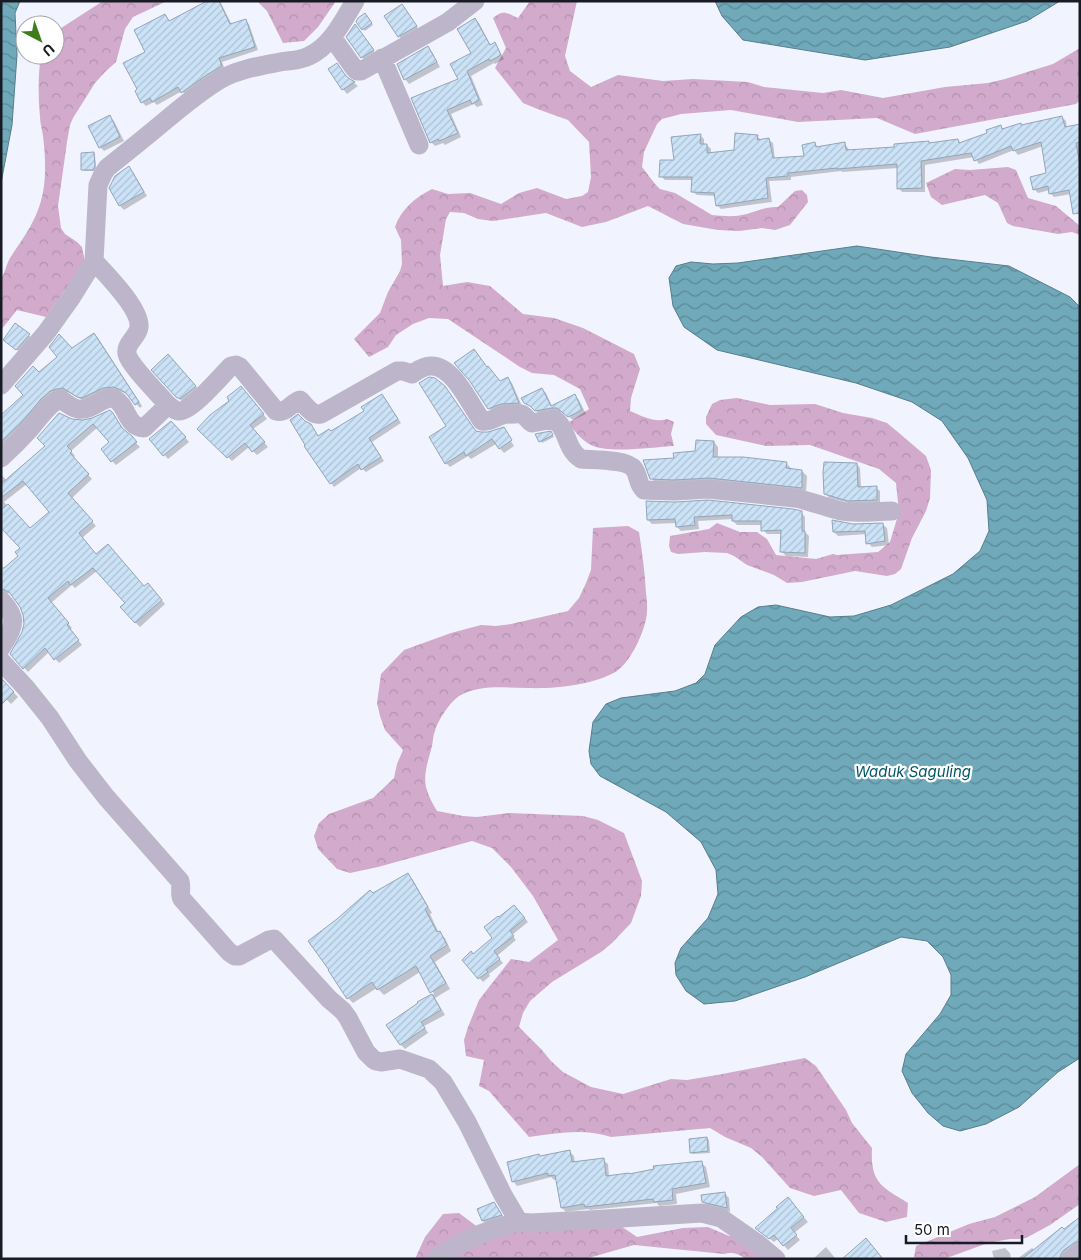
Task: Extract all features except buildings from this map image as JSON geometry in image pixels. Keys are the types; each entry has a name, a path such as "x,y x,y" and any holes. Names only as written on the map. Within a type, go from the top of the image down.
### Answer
{"street":[{"path":"1,385 46,333 94,261 98,186 107,168 186,103 221,79 250,68 300,60 310,56 332,37 355,1"},
{"path":"332,37 354,68 361,71 448,22 475,1"},
{"path":"382,58 419,145"},
{"path":"94,261 122,292 138,316 139,326 136,335 127,346 128,357 168,405 176,410 183,411 192,405 231,366 236,365 240,367 276,411 284,411 300,400 312,413 317,415 397,372 403,371 412,374 430,365 445,370 451,376 482,421 488,422 504,415 521,414 532,423 554,419 559,422 571,450 576,456 581,459 619,462 633,466 639,485 644,490 708,489 795,498 842,511 892,511"},
{"path":"1,458 53,403 61,399 76,409 85,410 111,398 116,400 131,422 138,428 144,428 168,405"},
{"path":"1,600 8,607 14,625 1,648"},
{"path":"1,661 50,718 78,761 106,797 180,882 180,897 182,900 229,952 239,956 274,939 329,999 343,1011 366,1052 373,1059 381,1062 400,1059 429,1070 443,1082 467,1122 503,1195 519,1222"},
{"path":"436,1259 458,1245 484,1233 519,1222 531,1223 702,1214 721,1218 776,1259"},
{"path":"1071,1259 1080,1252"}],"green space":[{"path":"103,1 167,1 133,17 125,29 116,62 95,83 70,125 58,206 61,228 65,234 82,247 85,262 46,317 17,310 1,330 1,279 10,258 36,216 44,186 45,155 40,119 40,65 65,65 65,26"},
{"path":"257,1 336,1 318,27 304,41 283,43 267,11"},
{"path":"530,1 577,1 565,56 570,71 591,87 618,75 663,81 693,79 748,82 764,87 823,93 841,90 883,98 1005,79 1053,64 1080,48 1080,100 1076,104 915,134 877,118 798,122 731,110 681,114 662,119 657,124 644,152 642,167 660,189 675,193 712,215 739,216 778,207 795,191 802,190 807,195 808,202 790,225 775,230 762,228 739,231 718,230 683,224 648,206 606,222 582,227 546,213 493,221 478,219 464,213 450,212 446,219 440,255 443,286 467,282 490,286 523,314 554,318 583,328 634,354 640,369 631,398 630,411 653,420 667,419 674,422 671,434 674,446 620,450 599,448 584,441 568,423 589,409 580,389 554,375 532,373 520,367 448,319 429,318 413,324 396,335 388,347 369,357 354,339 380,313 388,292 400,271 402,264 401,240 395,227 405,209 420,196 432,189 448,194 470,193 501,204 519,193 537,188 566,199 582,196 588,192 591,177 589,142 568,120 523,103 495,68 506,48 493,18 502,13 508,13 518,18"},
{"path":"1008,167 1016,170 1028,198 1056,206 1080,226 1080,235 1072,232 1058,234 1013,226 1007,223 998,203 985,195 942,205 931,197 926,183 955,169 970,170"},
{"path":"737,398 770,405 815,404 843,413 872,418 887,423 926,456 931,470 930,498 926,511 912,538 901,569 895,574 887,576 855,571 802,582 787,583 774,575 747,565 727,553 678,554 671,552 669,546 670,536 709,529 717,523 740,532 757,532 767,539 776,555 816,559 833,554 878,552 890,542 899,512 896,483 879,469 810,445 766,446 716,435 706,424 706,417 712,404 720,400"},
{"path":"628,526 639,532 647,609 642,633 635,648 622,667 608,676 586,683 550,688 486,688 461,695 449,706 439,721 427,766 426,787 437,811 477,817 509,813 583,816 598,820 624,833 642,881 641,896 631,923 601,952 552,982 530,1001 523,1013 519,1027 563,1072 591,1087 623,1094 671,1079 687,1080 805,1058 816,1066 846,1110 852,1123 872,1148 873,1169 879,1183 908,1203 907,1217 886,1222 859,1213 841,1190 814,1196 790,1188 762,1157 751,1148 725,1137 710,1128 611,1137 581,1132 529,1137 489,1091 479,1086 484,1060 466,1056 464,1040 479,1000 511,959 529,962 558,940 533,896 511,867 492,848 472,841 350,873 337,869 318,849 314,836 319,823 329,814 373,798 394,778 403,750 385,730 377,703 381,674 404,650 451,633 481,625 511,624 568,611 579,598 591,570 593,528"},
{"path":"1080,1164 1080,1204 1050,1225 1026,1238 988,1243 944,1259 917,1259 914,1257 916,1246 969,1224 995,1217 1035,1197"},
{"path":"459,1213 491,1237 527,1214 602,1213 637,1237 683,1228 708,1227 729,1236 733,1235 767,1259 745,1259 738,1254 732,1253 724,1254 634,1245 585,1259 415,1259 425,1237 443,1214"}],"water":[{"path":"1,1 20,1 15,13 16,65 12,125 1,183"},
{"path":"715,1 1060,1 1027,21 950,47 865,60 743,40 722,16"},
{"name":"Waduk Saguling","path":"857,246 1009,266 1070,297 1080,307 1080,1058 1058,1072 1019,1107 986,1124 960,1131 943,1126 928,1113 912,1093 902,1071 906,1054 940,1014 951,995 951,975 943,957 927,941 901,937 805,977 735,1001 704,1004 686,991 676,975 675,963 681,948 708,918 718,894 716,870 701,842 666,812 600,776 591,764 589,751 593,722 606,704 621,698 675,691 696,683 705,674 715,645 741,617 758,607 776,605 830,617 854,616 891,605 953,574 980,551 989,531 987,500 968,458 942,421 912,402 856,383 717,350 684,327 673,306 669,278 676,266 691,262 713,264 738,263"}]}
